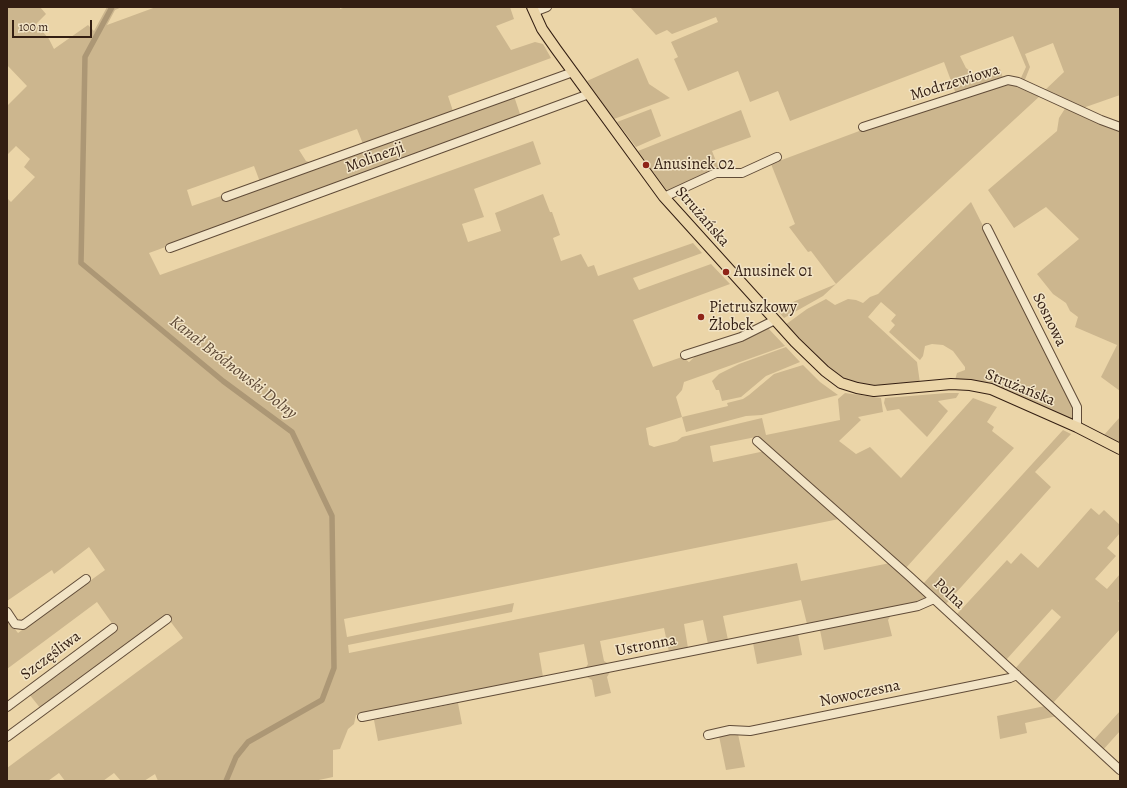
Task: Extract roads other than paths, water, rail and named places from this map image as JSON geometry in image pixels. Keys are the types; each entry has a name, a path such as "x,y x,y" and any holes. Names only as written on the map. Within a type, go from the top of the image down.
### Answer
{"main road":[{"name":"Strużańska","path":"533,9 542,28 664,197 810,358 841,383 874,391 951,384 970,384 991,389 1076,427 1120,449"}],"street":[{"path":"533,9 547,7"},
{"path":"226,197 573,72"},
{"name":"Modrzewiowa","path":"863,127 1008,80 1018,82 1101,120 1120,126"},
{"name":"Molinezji","path":"170,248 589,94"},
{"path":"664,197 716,173 742,172 778,157"},
{"name":"Sosnowa","path":"988,228 1076,407 1076,427"},
{"path":"685,355 741,337 775,320"},
{"name":"Polna","path":"757,441 934,599 1120,770"},
{"path":"7,612 15,624 23,625 86,580"},
{"name":"Ustronna","path":"362,717 918,606 934,599"},
{"path":"7,737 167,619"},
{"name":"Szczęśliwa","path":"7,707 113,628"},
{"name":"Nowoczesna","path":"708,735 730,730 750,731 1010,678 1017,675"}],"waterway":[{"name":"Kanał Bródnowski Dolny","path":"112,7 85,57 81,263 223,381 292,432 332,516 334,668 322,700 248,742 236,757 226,781"}],"place":[{"name":"Anusinek 02","path":"646,165"},
{"name":"Anusinek 01","path":"726,272"},
{"name":"Pietruszkowy Żłobek","path":"701,317"}]}
